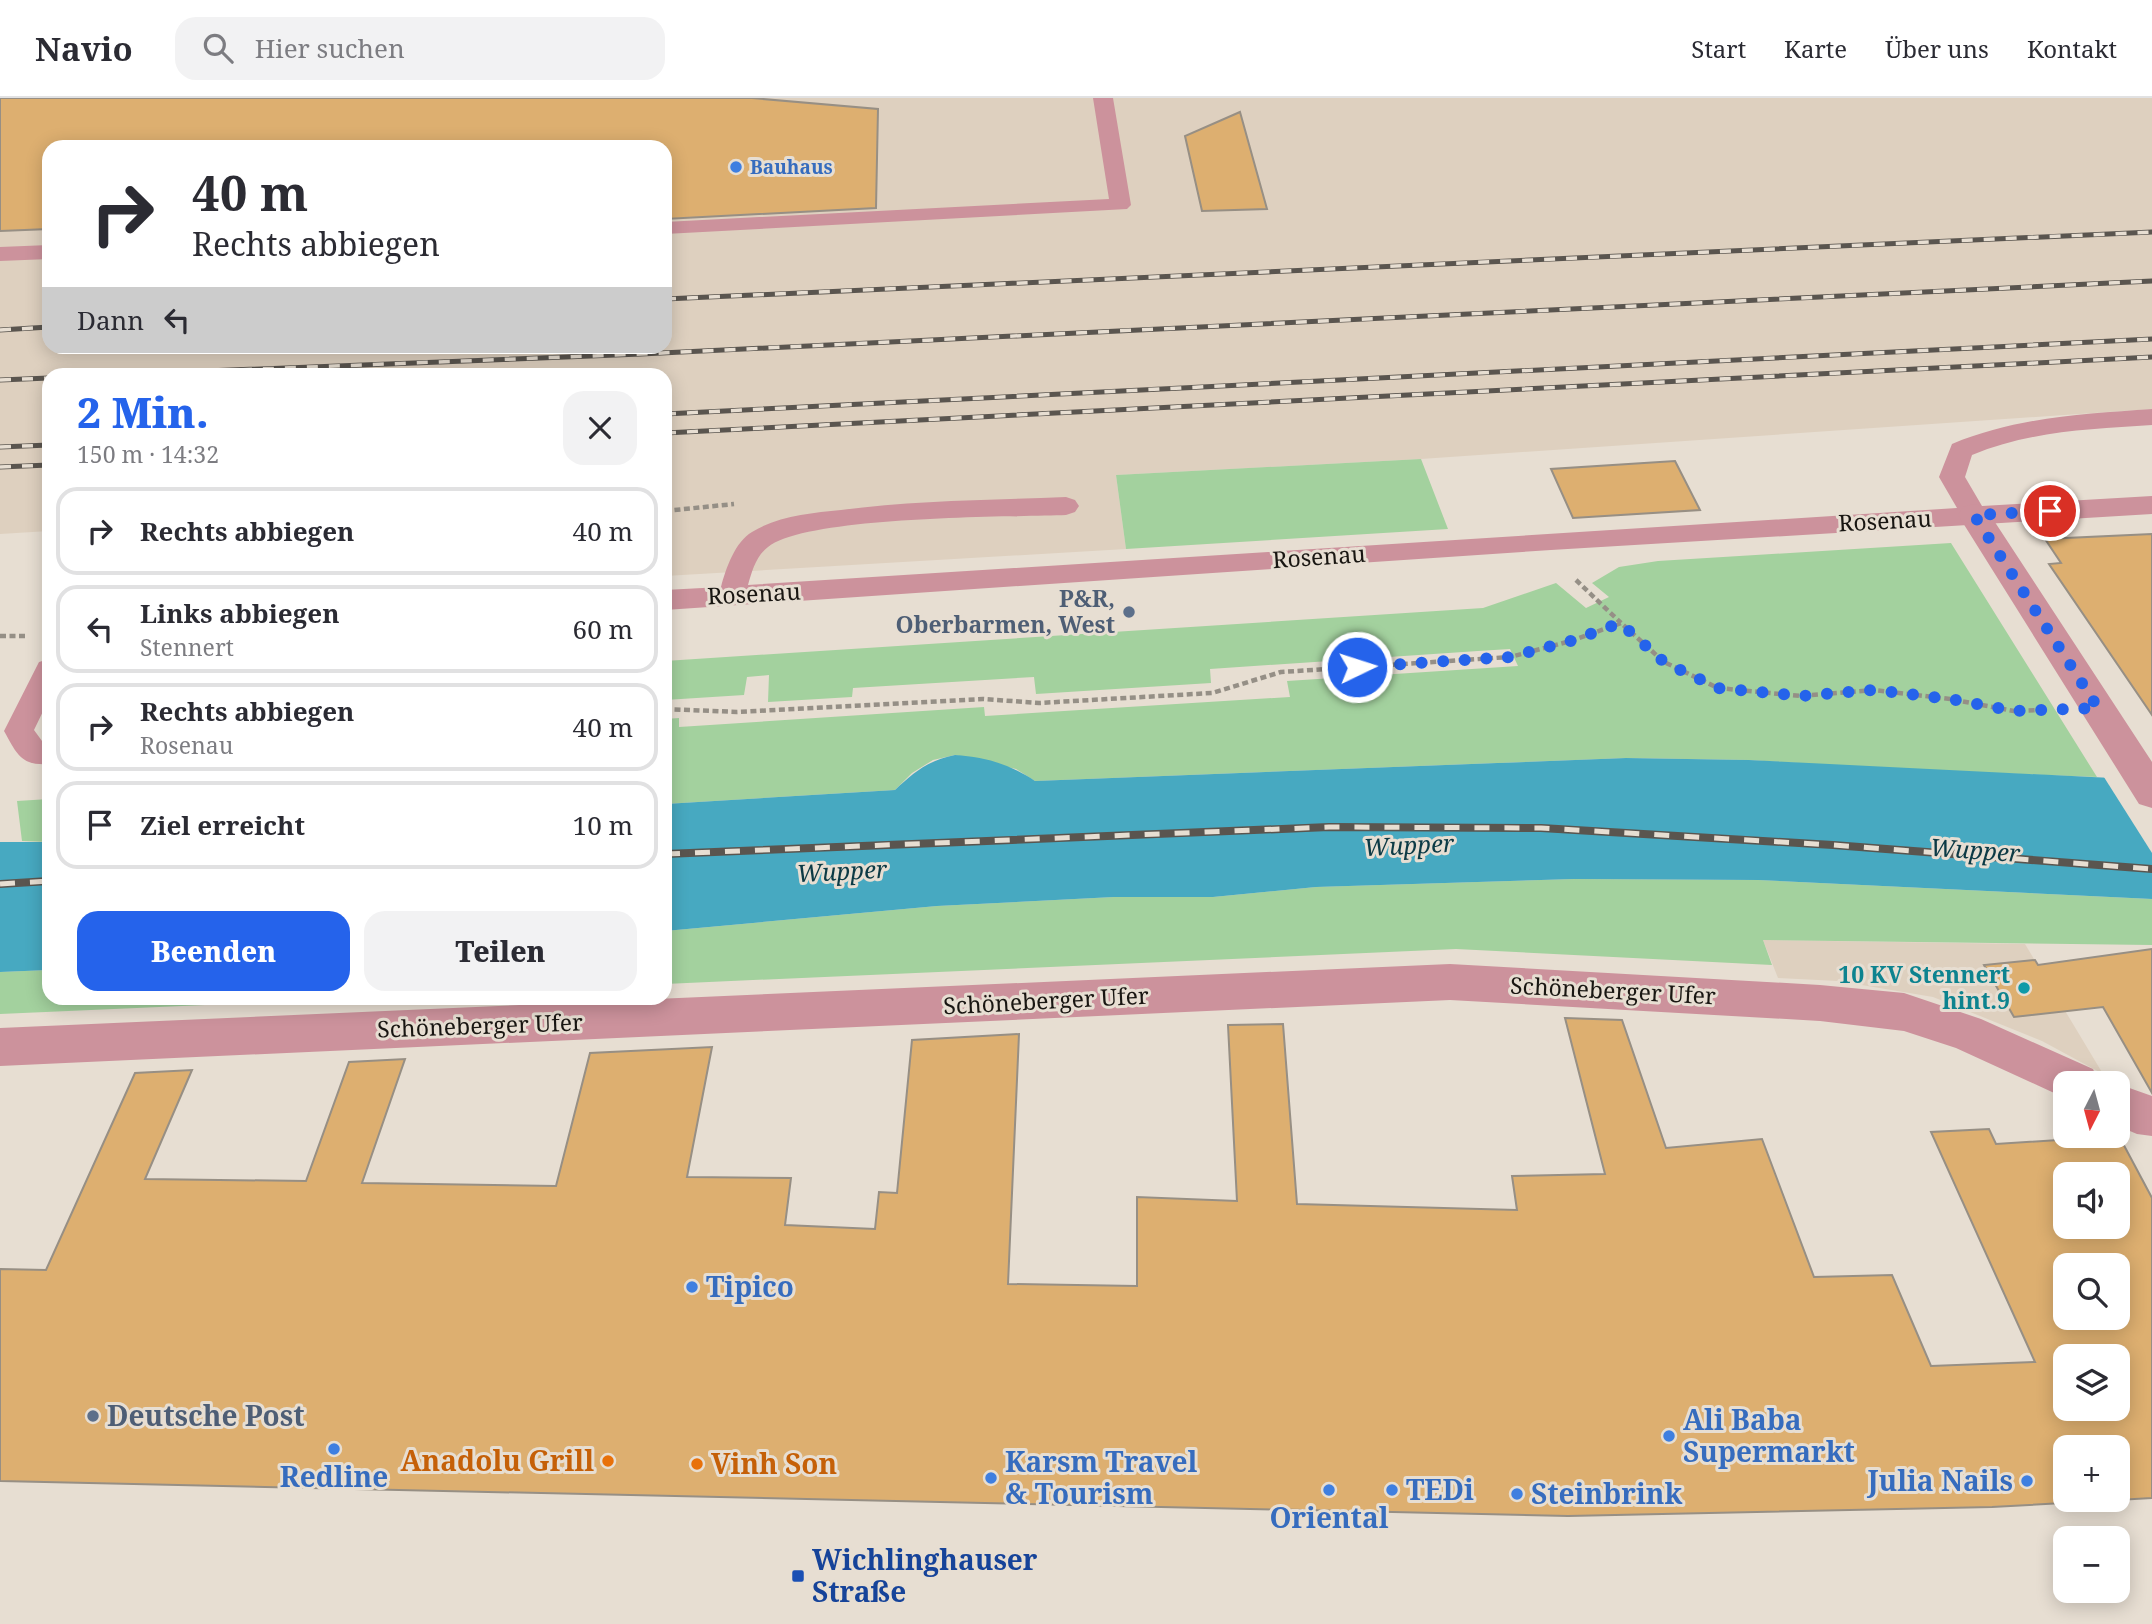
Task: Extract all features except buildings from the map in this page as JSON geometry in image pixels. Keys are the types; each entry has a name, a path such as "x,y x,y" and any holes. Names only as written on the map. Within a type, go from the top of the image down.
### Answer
{"street":[{"path":"1974,515 2152,793"},
{"name":"Schöneberger Ufer","path":"0,1047 1450,982 1820,1003 1903,1012 1966,1032 2053,1072"},
{"path":"2130,1110 2152,1116"}],"lane":[{"path":"672,228 1120,205 1103,98"},
{"path":"0,254 42,252"},
{"name":"Rosenau","path":"1974,515 1952,477 1961,450 1987,438 2036,425 2152,417"},
{"name":"Rosenau","path":"672,599 732,595 774,605 1974,515 2152,505"},
{"path":"732,595 738,569 760,538 791,527 857,517 1066,506"},
{"path":"42,684 19,731 34,753 42,752"}],"path":[{"path":"1581,587 1664,662 1718,688 1801,696 1874,690 1950,699 2014,711 2098,708"},
{"path":"672,709 737,712 983,699 1039,704 1213,693 1281,672 1510,657 1571,641 1620,623"}],"shaded area":[{"path":"0,98 2152,98 2152,409 1421,459 1116,475 1126,549 672,576 672,368 42,368 42,531 0,534"},
{"path":"1763,940 2025,944 2101,1071 2042,1041 1933,997 1838,981 1778,978"}],"green space":[{"path":"1421,459 1448,529 1126,549 1116,475"},
{"path":"1951,543 2097,777 1749,760 1626,758 1035,781 1016,769 955,755 933,760 912,773 895,790 672,804 672,718 679,718 679,727 984,707 985,716 1290,697 1287,681 1518,666 1510,649 1210,669 1211,683 1036,694 1034,677 853,688 852,697 768,702 769,675 747,677 744,695 672,700 672,661 1483,608 1556,583 1586,608 1609,597 1592,583 1619,567 1658,561"},
{"path":"42,799 42,842 22,841 17,801"},
{"path":"1574,879 1758,880 2152,899 2152,945 1763,940 1772,965 1456,949 672,984 672,930 937,906 1114,897 1213,897 1316,887"},
{"path":"42,970 42,1005 205,1005 0,1014 0,972"}],"water":[{"name":"Wupper","path":"955,755 997,762 1035,781 1626,758 1749,760 2152,780 2152,899 1758,880 1574,879 1316,887 1213,897 1114,897 937,906 672,930 672,804 895,790 922,768"},
{"path":"0,842 42,842 42,970 0,972"}],"pier":[{"path":"2102,774 2152,777 2152,853"}],"railway":[{"path":"672,299 2152,232"},
{"path":"672,353 2152,281"},
{"path":"0,330 42,327"},
{"path":"672,414 2152,339"},
{"path":"284,368 641,354"},
{"path":"672,433 2152,357"},
{"path":"0,380 42,378"},
{"path":"0,447 42,445"},
{"path":"0,467 42,465"},
{"path":"672,854 1329,827 1541,828 1833,845 2152,869"},
{"path":"0,884 42,881"}],"place":[{"name":"Bauhaus","path":"736,167"},
{"name":"P&R, Oberbarmen, West","path":"1129,612"},
{"name":"10 KV Stennert hint.9","path":"2024,988"},
{"name":"Tipico","path":"692,1287"},
{"name":"Deutsche Post","path":"93,1416"},
{"name":"Ali Baba Supermarkt","path":"1669,1436"},
{"name":"Redline","path":"334,1449"},
{"name":"Anadolu Grill","path":"608,1461"},
{"name":"Vinh Son","path":"697,1464"},
{"name":"Karsm Travel & Tourism","path":"991,1478"},
{"name":"Julia Nails","path":"2027,1481"},
{"name":"Oriental","path":"1329,1490"},
{"name":"TEDi","path":"1392,1490"},
{"name":"Steinbrink","path":"1517,1494"},
{"name":"Wichlinghauser Straße","path":"798,1576"}],"route":[{"path":"1357,667 1510,657 1571,641 1620,623 1664,662 1718,688 1801,696 1874,690 1950,699 2014,711 2098,708 1974,515 2050,511"}]}
